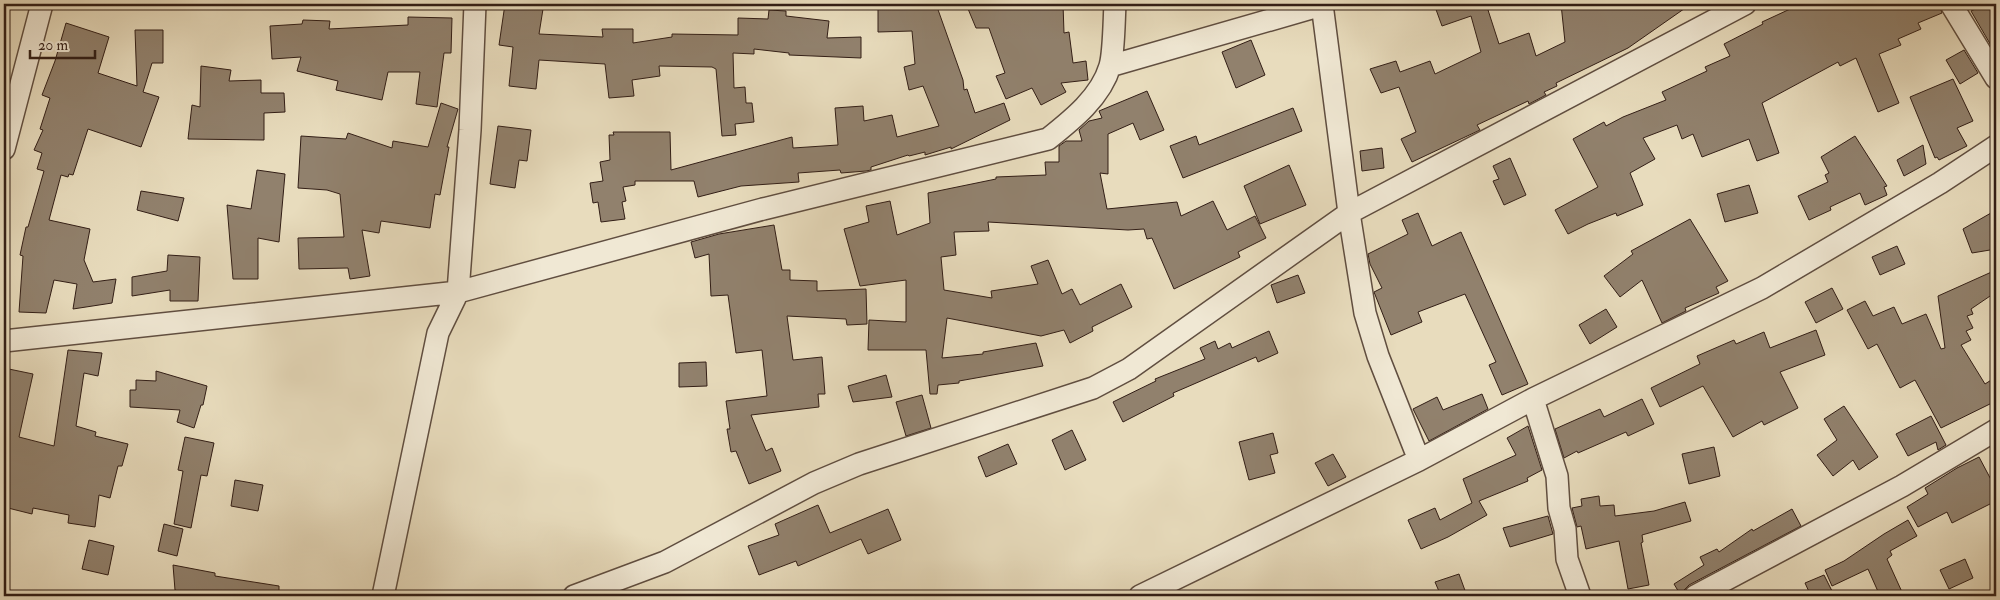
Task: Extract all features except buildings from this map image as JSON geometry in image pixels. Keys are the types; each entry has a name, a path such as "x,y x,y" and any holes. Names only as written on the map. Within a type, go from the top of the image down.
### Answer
{"street":[{"path":"4,149 42,4"},
{"path":"383,596 438,333 458,292 470,130 474,4"},
{"path":"4,341 458,292 763,209 1048,139 1076,117 1096,93 1110,66 1115,4"},
{"path":"1110,66 1268,11 1322,4 1349,213 1365,313 1378,356 1419,460"},
{"path":"574,596 665,562 814,483 859,464 1093,388 1128,369 1349,213 1746,4"},
{"path":"1951,4 1996,78"},
{"path":"1140,596 1419,460 1533,399 1762,288 1940,183 1996,146"},
{"path":"1533,399 1556,476 1559,508 1566,529 1567,559 1580,596"},
{"path":"1695,596 1902,486 1996,430"}]}
